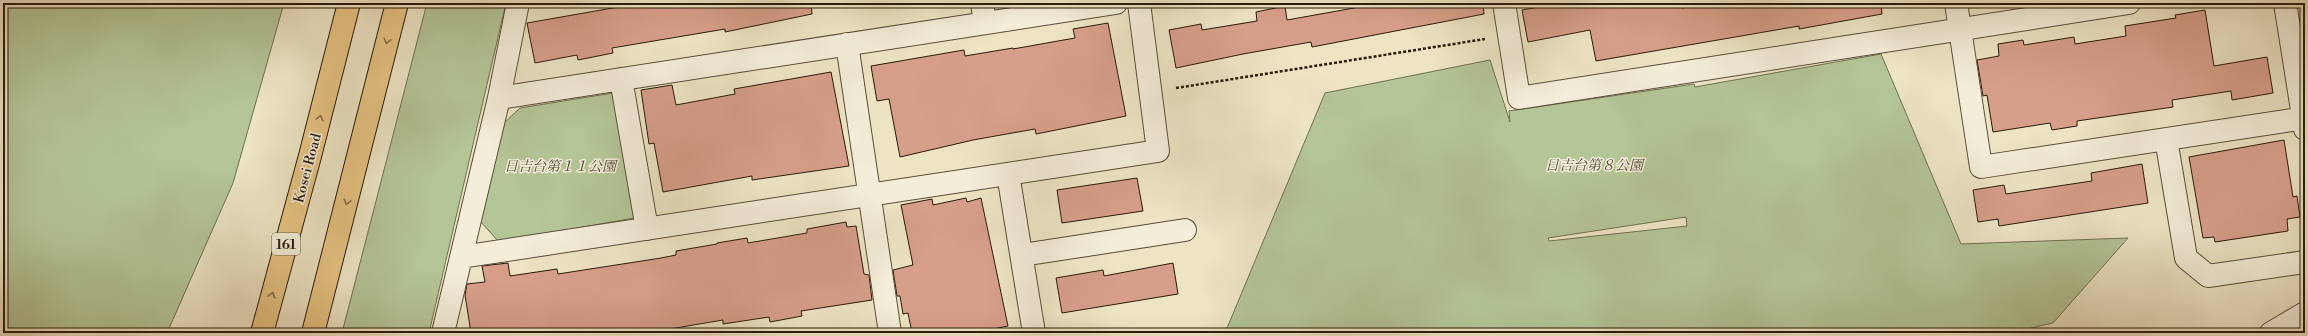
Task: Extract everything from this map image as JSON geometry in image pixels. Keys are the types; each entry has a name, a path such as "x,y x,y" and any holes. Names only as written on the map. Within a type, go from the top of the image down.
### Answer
{"highway":[{"name":"Kosei Road","path":"262,333 310,156 349,3"},
{"path":"313,333 397,3"}],"street":[{"path":"443,333 499,98 518,3"},
{"path":"499,98 847,44 984,13 1116,3"},
{"path":"461,257 1158,151 1139,3"},
{"path":"1504,3 1518,98 2129,3"},
{"path":"1956,3 1982,166 2166,139 2304,122 2285,3"},
{"path":"847,44 890,333"},
{"path":"621,79 647,229"},
{"path":"2166,139 2186,258 2208,276 2305,262"},
{"path":"1008,174 1034,333"},
{"path":"1022,255 1185,230"},
{"path":"2271,333 2305,313"}],"path":[{"path":"1150,92 1509,36"}],"green space":[{"path":"3,3 284,3 233,183 167,333 3,333"},
{"path":"427,3 506,3 429,333 342,333"},
{"name":"日吉台第８公園","path":"1881,54 1961,244 2128,238 2053,323 2009,333 1225,333 1325,93 1490,60 1510,122 1509,111 1694,84 1695,87","holes":["1686,217 1687,226 1549,241 1548,238"]},
{"name":"日吉台第１１公園","path":"613,93 634,218 499,242 480,221 503,124 520,108"}],"building":[{"path":"641,3 811,3 812,14 725,32 725,29 612,48 613,53 578,60 577,55 535,63 527,23"},
{"path":"1382,3 1483,3 1484,14 1312,47 1311,42 1176,68 1169,30 1201,24 1202,30 1257,21 1256,12 1285,6 1287,20"},
{"path":"1562,3 1681,3 1682,8 1708,3 1881,3 1882,14 1799,29 1799,26 1596,61 1590,30 1528,42 1522,10"},
{"path":"2205,10 2214,66 2267,57 2273,93 2232,100 2231,91 2172,100 2173,107 2077,121 2077,126 2052,130 2050,123 1993,132 1987,95 1983,96 1977,60 1999,56 1998,44 2023,40 2024,45 2074,37 2075,44 2126,36 2125,26 2176,18 2175,15"},
{"path":"1108,23 1126,116 1036,134 1035,129 973,140 900,157 889,99 877,101 871,66 964,50 965,56 1075,38 1073,29"},
{"path":"831,72 849,166 752,180 752,176 663,192 654,143 649,144 641,90 672,85 676,105 735,94 734,89"},
{"path":"2284,140 2293,197 2297,196 2300,217 2287,219 2288,231 2215,242 2214,237 2203,238 2189,157"},
{"path":"2142,164 2148,203 1999,226 1998,219 1978,222 1973,190 2004,185 2006,194 2092,181 2091,173"},
{"path":"1137,178 1143,211 1062,223 1057,190"},
{"path":"966,198 967,202 981,198 1008,326 973,333 912,333 908,313 903,314 900,296 897,296 893,270 913,265 901,205 932,199 933,205"},
{"path":"846,222 847,227 856,226 864,274 869,275 872,300 801,311 802,316 770,322 769,317 723,324 723,320 646,333 471,333 465,295 467,284 485,282 482,266 508,263 510,276 557,269 558,274 661,258 676,255 676,251 747,238 748,243 807,233 807,229"},
{"path":"1173,263 1178,294 1062,313 1056,278 1103,270 1104,276"}]}
